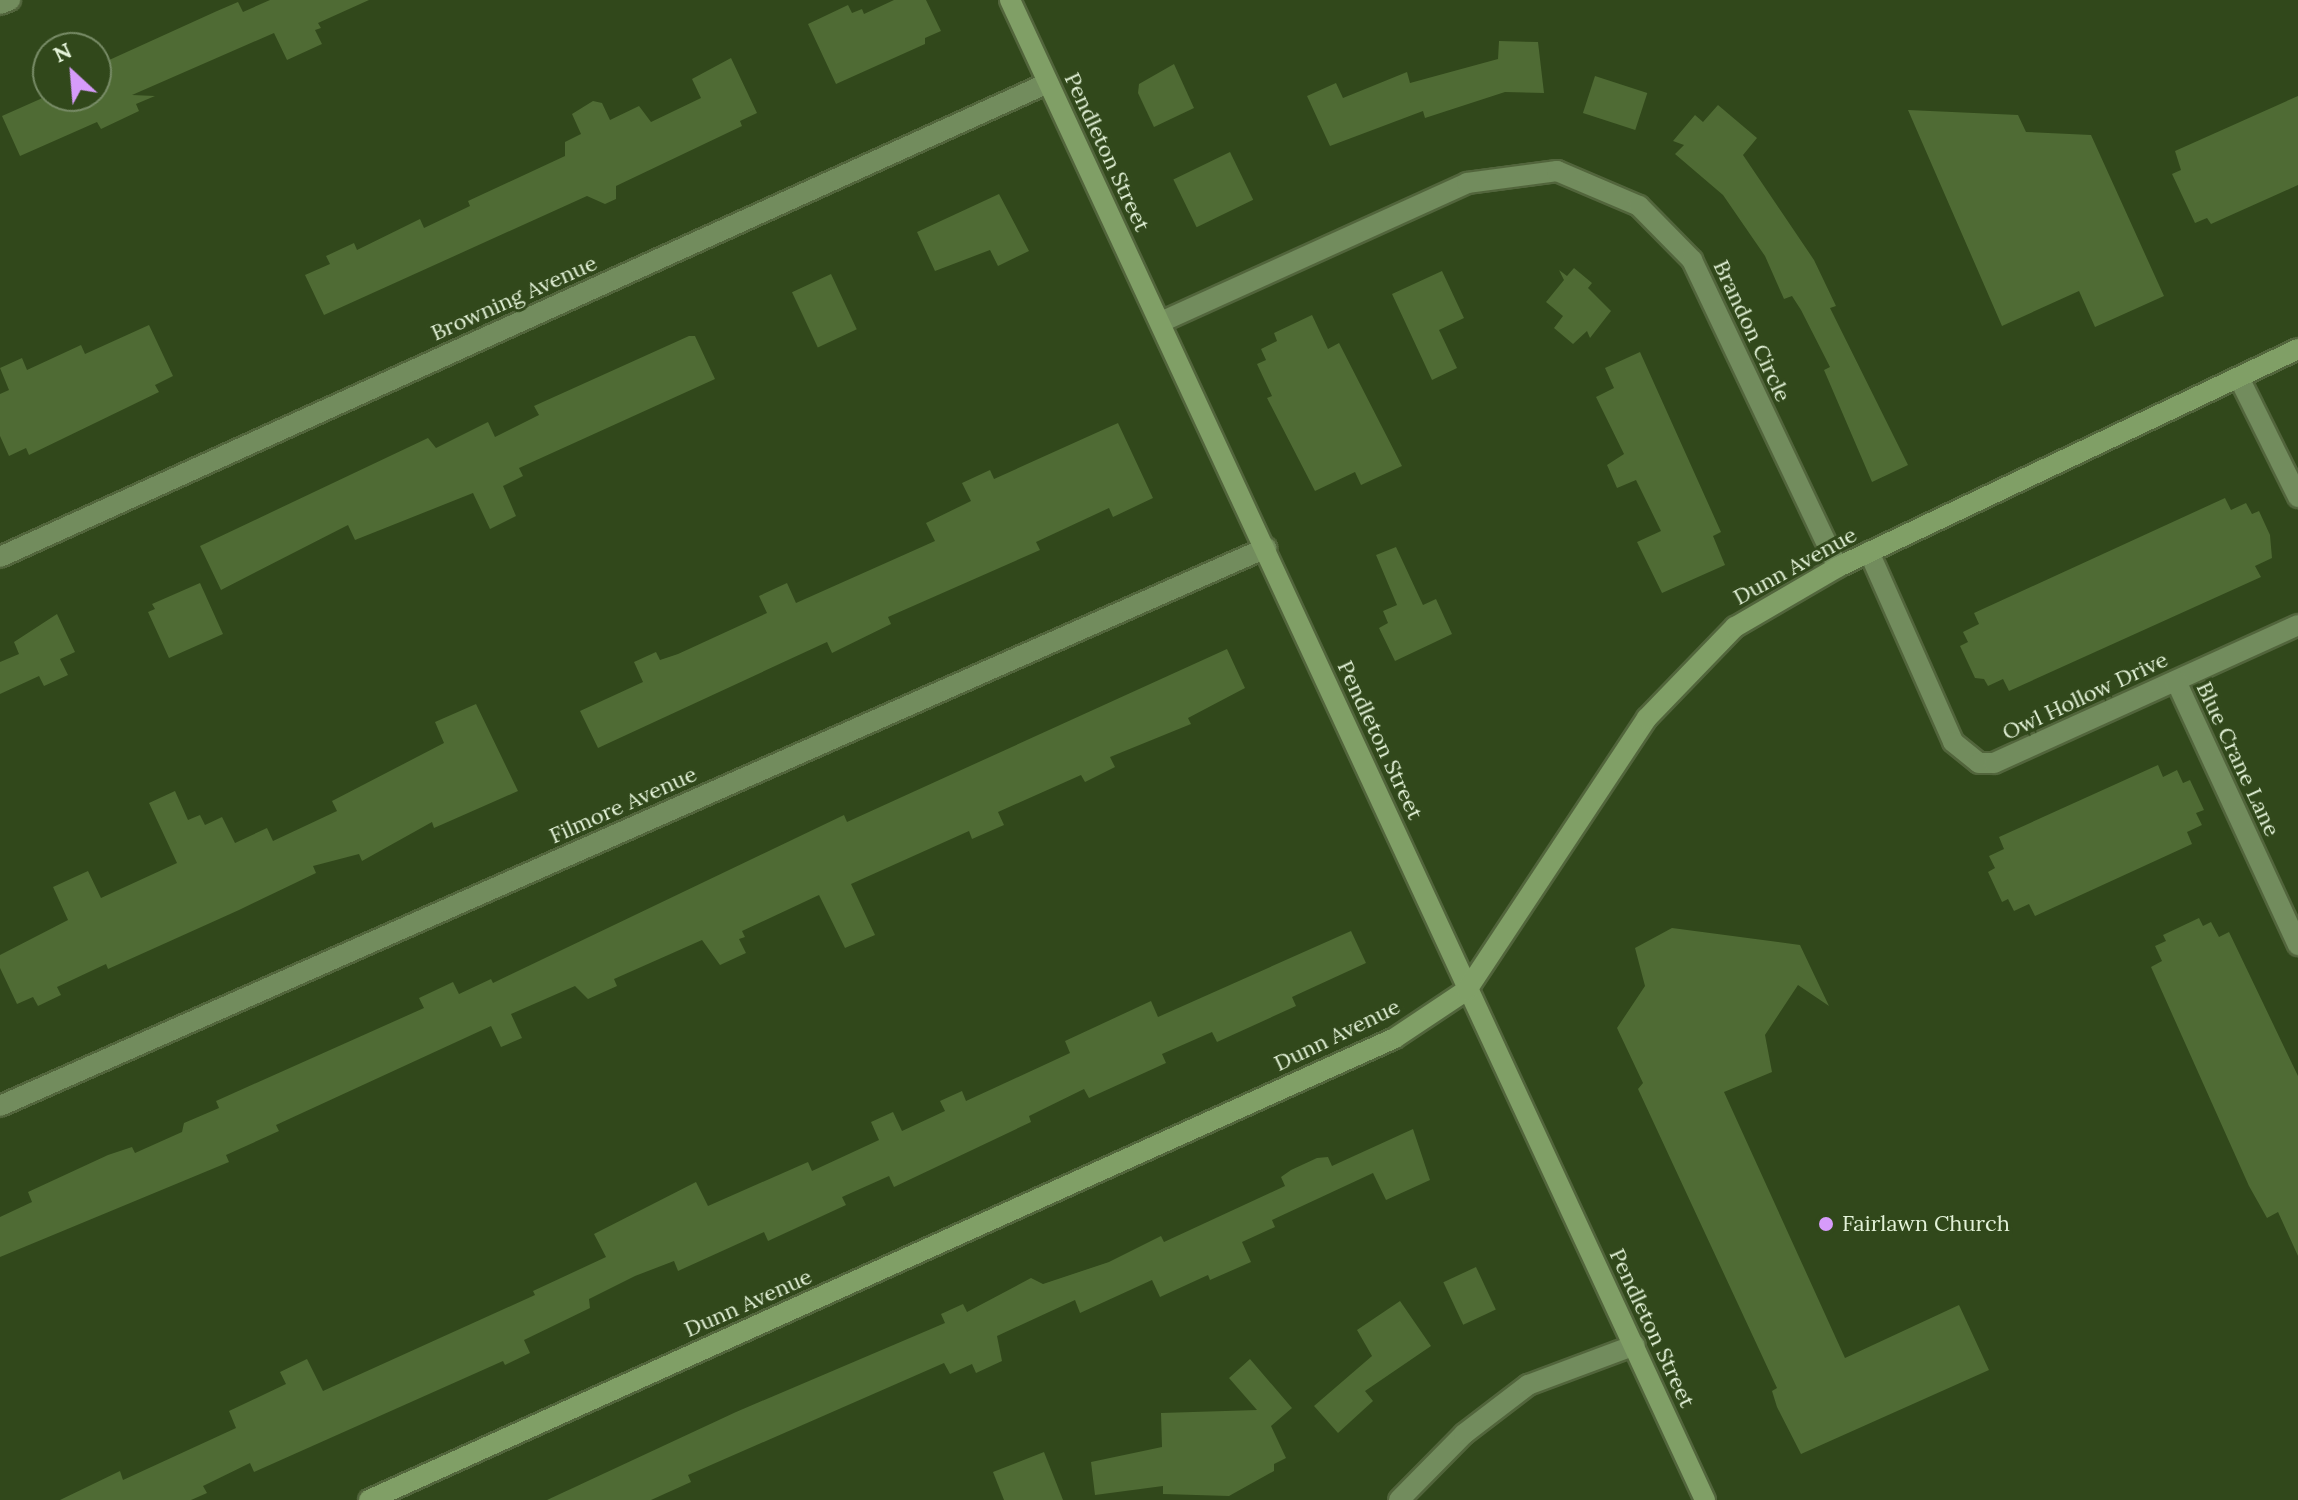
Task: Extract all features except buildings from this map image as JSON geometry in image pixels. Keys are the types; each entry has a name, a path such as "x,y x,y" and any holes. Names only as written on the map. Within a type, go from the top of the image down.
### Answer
{"street":[{"path":"0,4 10,0"},
{"name":"Pendleton Street","path":"1010,0 1705,1500"},
{"name":"Browning Avenue","path":"0,557 1048,83"},
{"name":"Brandon Circle","path":"1161,322 1467,183 1557,171 1639,206 1692,260 1838,567"},
{"name":"Dunn Avenue","path":"369,1500 1395,1038 1467,990 1647,718 1735,627 1838,567 2298,349"},
{"path":"2239,378 2298,497"},
{"name":"Filmore Avenue","path":"0,1106 1266,548"},
{"name":"Owl Hollow Drive","path":"1869,552 1953,742 1979,763 1994,763 2298,625"},
{"name":"Blue Crane Lane","path":"2176,681 2298,945"},
{"path":"1399,1500 1464,1434 1528,1385 1635,1345"}],"place":[{"name":"Fairlawn Church","path":"1826,1224"}]}
